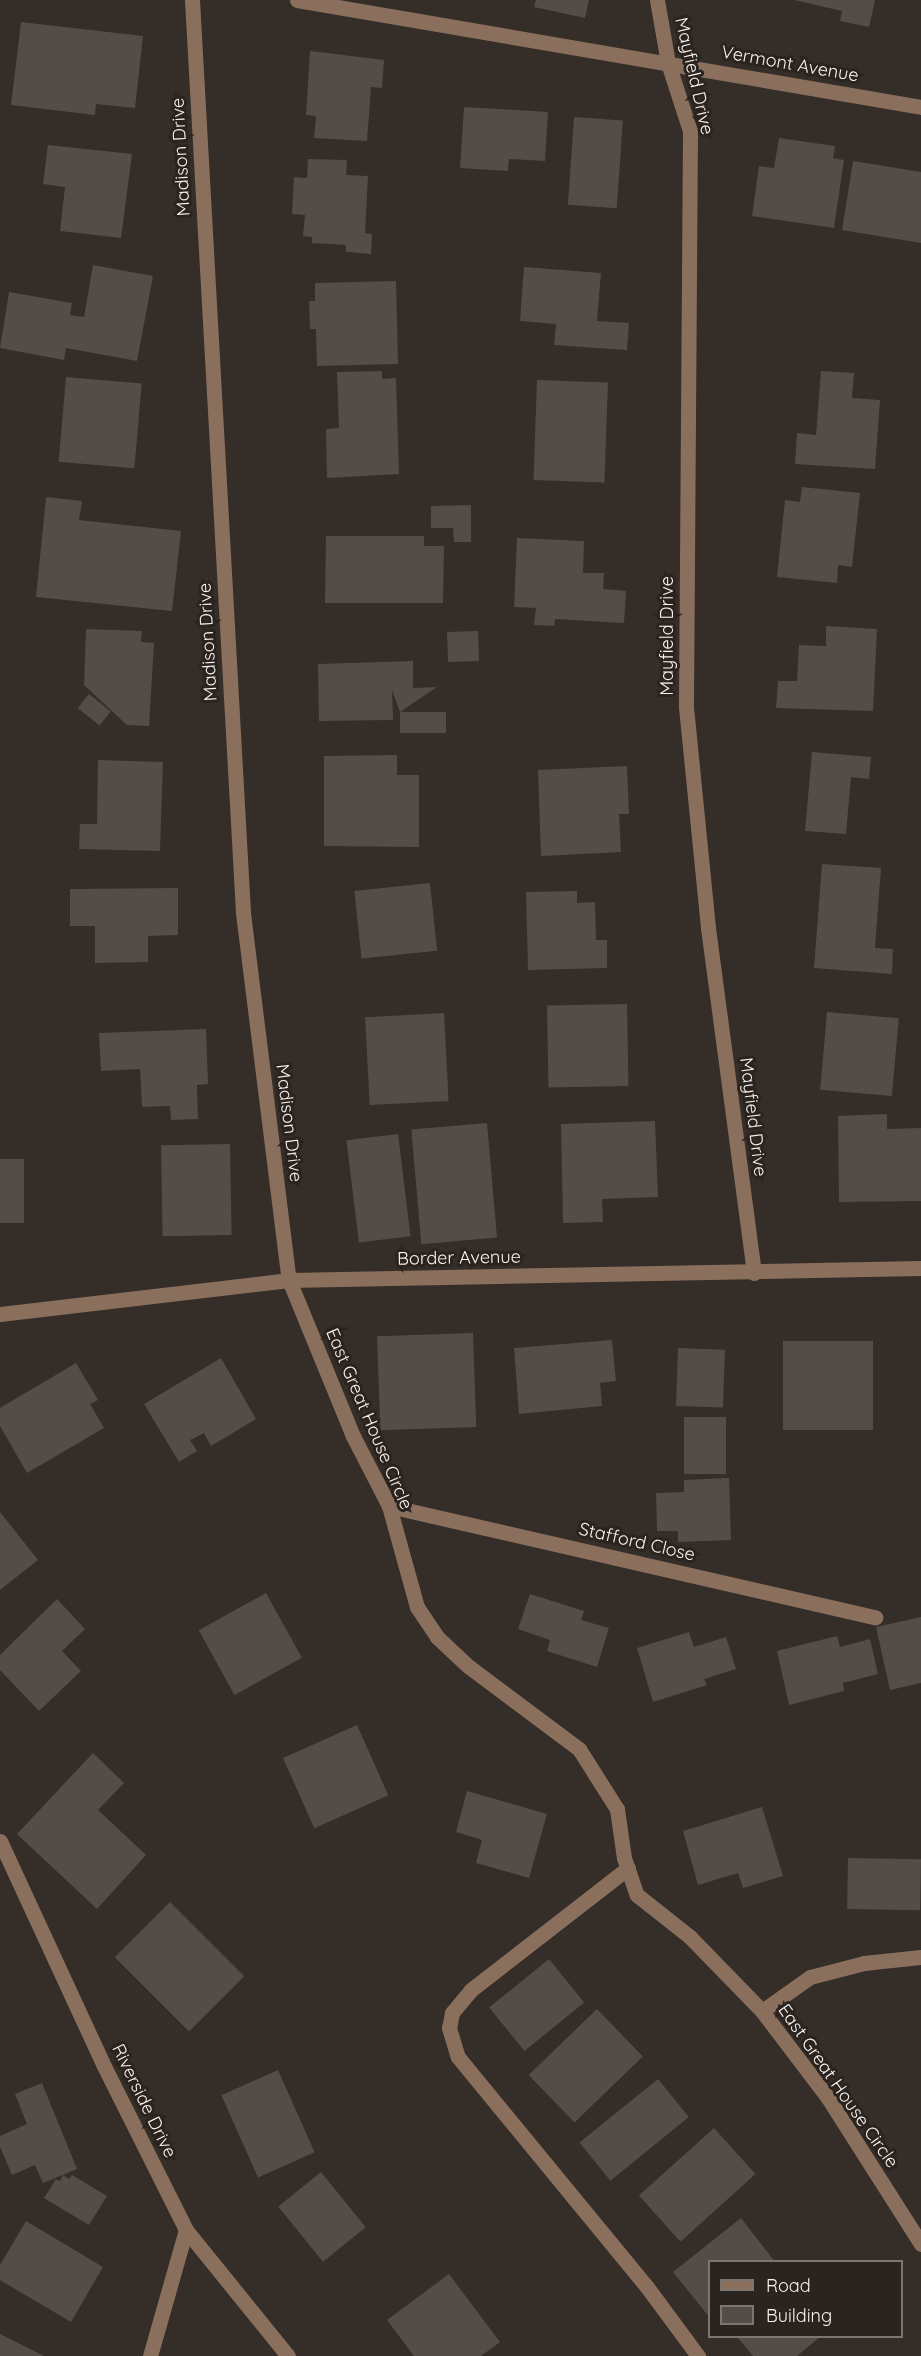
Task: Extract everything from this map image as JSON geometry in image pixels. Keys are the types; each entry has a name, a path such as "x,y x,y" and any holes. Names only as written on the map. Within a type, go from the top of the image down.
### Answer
{"street":[{"name":"Madison Drive","path":"192,0 243,913 290,1280"},
{"name":"Vermont Avenue","path":"297,0 921,107"},
{"name":"Mayfield Drive","path":"657,0 668,63 690,131 686,707 708,928 754,1274"},
{"name":"Border Avenue","path":"0,1314 290,1280 754,1274 921,1268"},
{"name":"East Great House Circle","path":"290,1280 353,1436 389,1506 417,1607 437,1637 468,1666 579,1749 617,1809 628,1868 638,1895 690,1937 762,2011 828,2098 921,2244"},
{"name":"Stafford Close","path":"389,1506 875,1617"},
{"name":"Riverside Drive","path":"0,1841 104,2066 186,2230 288,2356"},
{"path":"628,1868 471,1990 452,2013 449,2028 458,2057 647,2287 698,2356"},
{"path":"762,2011 810,1977 864,1964 921,1957"},
{"path":"150,2356 186,2230"}],"building":[{"path":"536,0 589,0 585,18 534,7"},
{"path":"794,0 875,0 869,27 840,21 842,11"},
{"path":"21,22 143,36 135,108 96,104 95,115 11,105"},
{"path":"310,51 384,60 382,88 371,87 367,141 314,138 316,116 306,115"},
{"path":"464,107 548,112 545,161 509,159 508,171 460,168"},
{"path":"574,117 623,120 617,208 568,205"},
{"path":"779,138 835,146 833,158 844,160 834,228 752,216 759,166 774,168"},
{"path":"48,145 132,154 121,238 60,231 65,187 43,184"},
{"path":"308,159 347,160 346,175 368,176 365,233 372,234 371,254 346,252 346,245 312,243 312,237 303,236 305,215 292,214 294,177 307,178"},
{"path":"853,161 921,172 921,243 842,230"},
{"path":"93,265 153,276 137,361 66,348 64,360 0,348 9,292 72,303 70,315 84,317"},
{"path":"524,267 601,273 597,321 629,323 627,350 554,345 556,324 520,321"},
{"path":"396,281 398,364 317,366 316,329 310,329 309,301 315,301 315,283"},
{"path":"382,371 382,379 396,378 399,474 327,478 326,429 339,428 337,372"},
{"path":"821,371 854,373 852,398 880,400 875,469 795,464 797,433 816,435"},
{"path":"66,377 142,384 134,468 59,462"},
{"path":"537,380 608,382 604,482 534,480"},
{"path":"802,487 860,493 852,567 838,565 837,583 777,577 785,500 800,502"},
{"path":"46,497 82,501 79,520 181,531 172,611 36,597"},
{"path":"471,505 471,542 454,542 453,528 431,528 431,506"},
{"path":"326,536 424,536 424,546 444,546 443,603 325,603"},
{"path":"517,538 584,541 583,573 604,573 603,589 626,591 624,623 555,619 554,626 534,625 536,608 514,607"},
{"path":"826,626 877,629 873,711 776,708 778,681 797,681 799,645 826,646"},
{"path":"86,629 142,631 141,642 154,643 149,726 127,725 84,685"},
{"path":"478,631 479,661 448,662 447,632"},
{"path":"413,661 413,688 437,687 400,712 392,690 393,720 319,721 318,664"},
{"path":"89,694 111,712 99,726 78,708"},
{"path":"400,712 446,712 446,733 400,733"},
{"path":"812,752 871,757 869,779 851,777 846,834 805,831"},
{"path":"397,755 397,775 419,775 419,847 324,846 324,756"},
{"path":"98,760 163,762 160,851 79,849 80,824 97,824"},
{"path":"627,766 629,814 619,814 621,852 541,856 538,770"},
{"path":"822,864 881,868 875,948 893,949 892,974 814,968"},
{"path":"430,883 437,951 362,959 354,891"},
{"path":"178,888 178,935 148,936 148,962 95,963 95,926 70,926 70,889"},
{"path":"577,891 577,903 595,902 596,940 607,940 607,968 528,970 526,892"},
{"path":"627,1004 628,1086 548,1087 547,1005"},
{"path":"827,1012 899,1018 892,1096 820,1090"},
{"path":"444,1013 449,1101 370,1105 365,1017"},
{"path":"206,1029 208,1084 197,1085 198,1119 171,1120 170,1106 142,1107 140,1069 101,1071 99,1033"},
{"path":"887,1114 887,1129 921,1128 921,1201 839,1202 838,1116"},
{"path":"655,1121 658,1197 602,1199 603,1222 563,1223 561,1124"},
{"path":"487,1123 497,1238 421,1244 411,1130"},
{"path":"398,1134 411,1236 359,1243 346,1140"},
{"path":"230,1144 232,1235 163,1236 161,1145"},
{"path":"0,1159 24,1159 24,1223 0,1223"},
{"path":"473,1333 476,1427 380,1430 377,1336"},
{"path":"612,1340 616,1381 600,1383 602,1406 519,1414 514,1348"},
{"path":"783,1341 873,1341 873,1430 783,1430"},
{"path":"678,1348 725,1350 723,1408 676,1406"},
{"path":"221,1358 256,1419 211,1446 204,1433 190,1440 197,1451 179,1462 144,1404"},
{"path":"76,1363 98,1400 90,1404 104,1428 27,1473 0,1426 0,1408"},
{"path":"684,1417 726,1417 726,1474 684,1474"},
{"path":"729,1478 731,1540 678,1542 678,1531 657,1531 656,1493 684,1492 684,1480"},
{"path":"0,1512 38,1560 0,1590"},
{"path":"266,1593 302,1658 235,1695 199,1630"},
{"path":"530,1594 584,1611 581,1620 609,1628 597,1667 547,1651 550,1640 518,1629"},
{"path":"57,1599 85,1629 62,1651 81,1671 39,1711 0,1670 0,1655"},
{"path":"921,1617 921,1683 890,1690 876,1627"},
{"path":"689,1632 694,1647 726,1637 736,1669 704,1679 707,1685 653,1702 637,1648"},
{"path":"837,1636 840,1647 870,1639 878,1674 843,1683 844,1691 789,1705 777,1651"},
{"path":"357,1725 388,1795 314,1828 283,1758"},
{"path":"93,1753 124,1783 98,1810 146,1855 97,1909 17,1834"},
{"path":"467,1791 547,1814 529,1878 476,1863 482,1840 456,1832"},
{"path":"762,1807 783,1876 743,1888 738,1873 698,1885 683,1831"},
{"path":"848,1858 921,1859 920,1910 847,1909"},
{"path":"170,1902 244,1976 189,2031 115,1957"},
{"path":"549,1959 584,2003 524,2051 489,2007"},
{"path":"597,2009 643,2056 575,2122 529,2075"},
{"path":"278,2070 315,2152 258,2177 221,2095"},
{"path":"658,2079 689,2117 610,2181 580,2143"},
{"path":"42,2083 77,2169 43,2183 35,2165 12,2175 0,2147 0,2136 27,2124 15,2094"},
{"path":"714,2128 755,2174 680,2242 639,2196"},
{"path":"321,2172 366,2227 323,2262 278,2207"},
{"path":"63,2175 69,2179 72,2175 107,2196 89,2225 44,2198 56,2179 60,2181"},
{"path":"741,2218 773,2260 708,2260 708,2316 673,2272"},
{"path":"26,2221 103,2267 71,2322 0,2280 0,2265"},
{"path":"449,2274 500,2342 481,2356 414,2356 387,2320"},
{"path":"0,2334 44,2356 0,2356"},
{"path":"738,2338 819,2338 797,2356 753,2356"}]}
